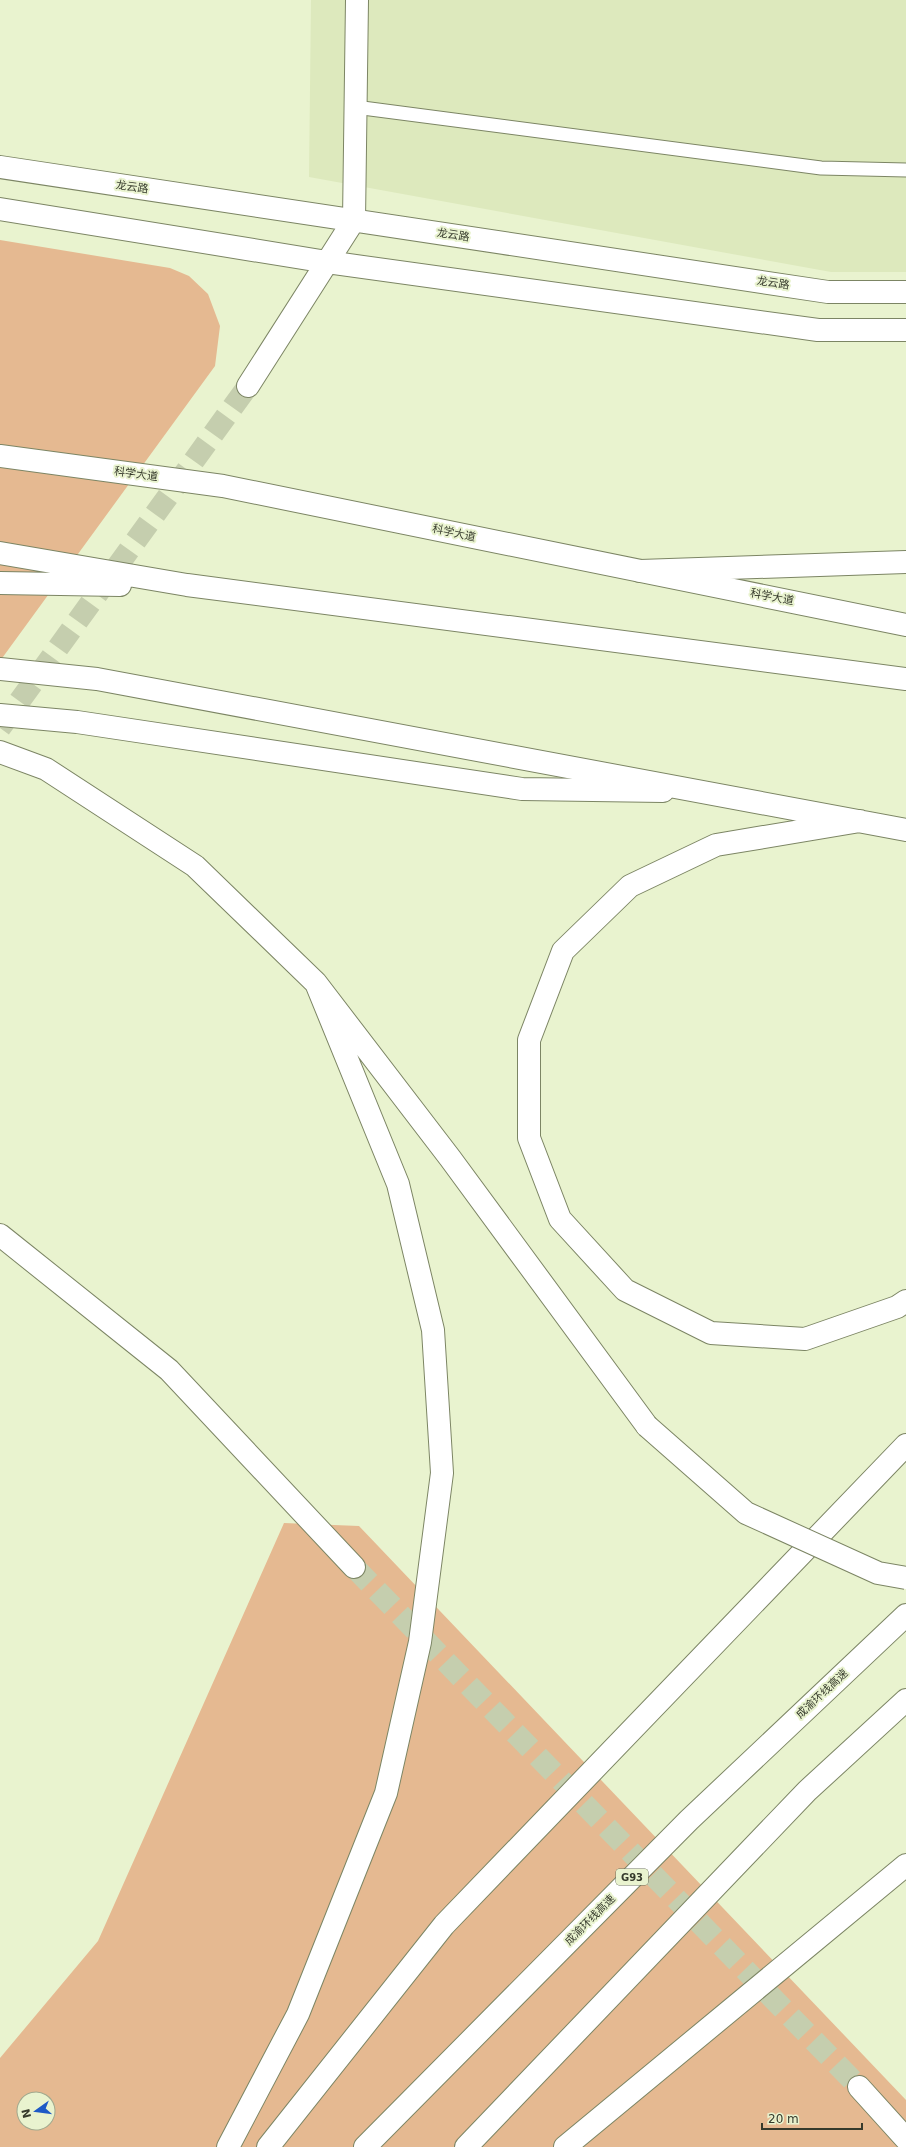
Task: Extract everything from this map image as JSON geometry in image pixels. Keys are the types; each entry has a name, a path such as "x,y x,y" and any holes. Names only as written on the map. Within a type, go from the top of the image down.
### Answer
{"main road":[{"path":"248,386 354,220 357,0"},
{"name":"龙云路","path":"0,167 828,292 906,292"},
{"path":"0,209 327,262 818,330 906,330"},
{"name":"科学大道","path":"0,456 223,486 906,625"},
{"path":"0,553 187,586 906,678"},
{"path":"640,571 906,562"},
{"path":"0,583 187,586"},
{"path":"0,669 97,679 906,830"},
{"path":"0,715 77,722 522,789 698,791"},
{"path":"0,752 46,769 195,866 316,983 450,1158 647,1426 746,1513 878,1574 906,1578"},
{"path":"860,821 716,845 630,886 564,951 529,1040 529,1138 560,1219 625,1290 711,1333 805,1339 897,1307 906,1301"},
{"path":"228,2147 298,2014 386,1793 420,1642 442,1473 433,1330 398,1184 316,983"},
{"path":"0,1235 169,1370 354,1566"},
{"path":"268,2147 444,1924 906,1445"},
{"name":"成渝环线高速","path":"366,2147 689,1820 906,1614"},
{"path":"466,2147 807,1791 906,1700"},
{"path":"565,2147 906,1865"},
{"path":"859,2086 906,2139"}],"lane":[{"path":"355,107 821,168 906,170"}],"shaded area":[{"path":"311,0 906,0 906,272 831,272 309,177"},
{"path":"0,240 170,268 189,276 208,294 220,326 215,366 0,661"},
{"path":"284,1523 359,1526 906,2100 906,2147 0,2147 0,2058 98,1941"}],"tunnel":[{"path":"0,728 248,386"},
{"path":"354,1567 859,2087"}]}
